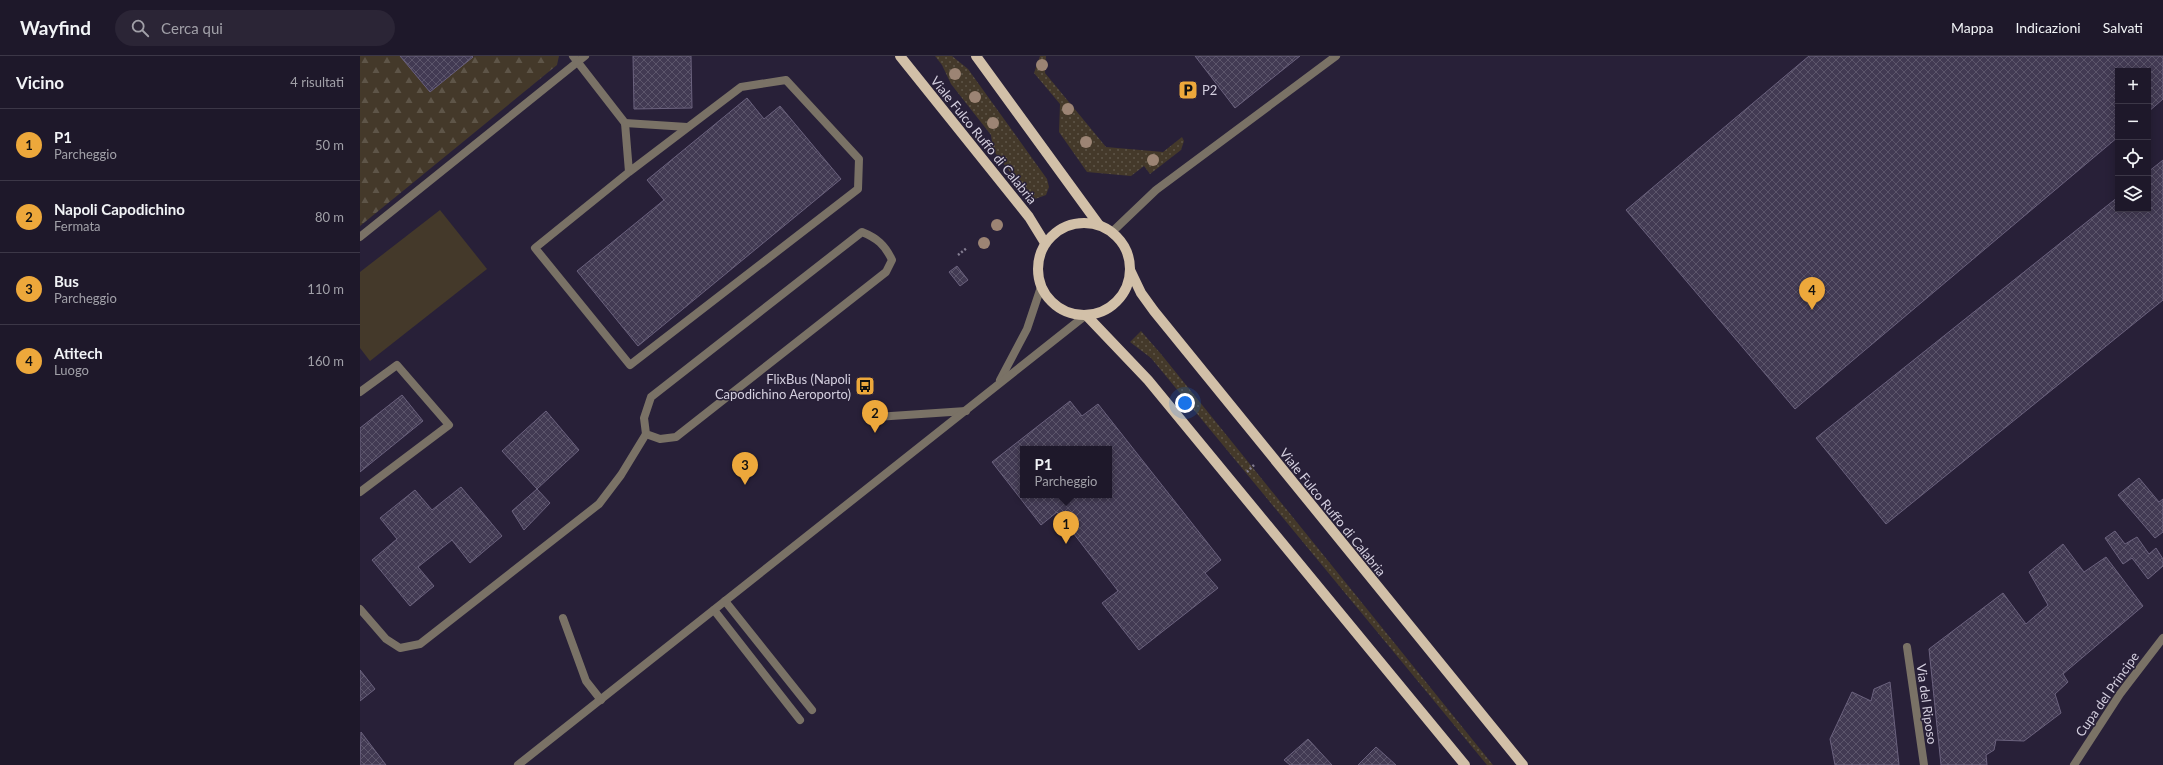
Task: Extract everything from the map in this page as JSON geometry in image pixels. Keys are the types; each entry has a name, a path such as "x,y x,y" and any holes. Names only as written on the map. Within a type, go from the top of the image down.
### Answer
{"main road":[{"name":"Viale Fulco Ruffo di Calabria","path":"900,56 1029,217 1045,243"},
{"path":"976,56 1099,225"},
{"path":"1084,223 1099,225 1112,232 1123,244 1128,256 1130,270 1128,283 1122,296 1112,306 1100,312 1086,315 1073,314 1060,309 1049,300 1041,287 1037,272 1038,257 1045,243 1055,232 1069,225 1084,223"},
{"name":"Viale Fulco Ruffo di Calabria","path":"1130,270 1141,293 1154,311 1523,765"},
{"path":"1086,315 1148,380 1465,765"}],"street":[{"path":"360,237 575,59 585,56"},
{"path":"1112,232 1156,190 1336,56"},
{"path":"575,59 626,123 629,172"},
{"path":"786,80 859,159 858,189 630,365 535,248 629,172 687,126 741,87 786,80"},
{"path":"626,123 687,126"},
{"path":"360,609 386,639 400,648 420,644 599,504 622,475 646,434 644,418 651,397 862,232 876,237 888,251 892,260 886,272 676,437 660,439 646,434"},
{"path":"999,383 1027,329 1041,287"},
{"path":"518,765 1086,315"},
{"path":"360,392 396,364 448,425 360,492"},
{"path":"876,417 966,411"},
{"path":"725,601 812,710"},
{"path":"714,610 800,720"},
{"path":"563,618 586,681 601,700"},
{"name":"Cupa del Principe","path":"2074,765 2120,694 2163,638"},
{"name":"Via del Riposo","path":"1907,647 1924,765"}],"path":[{"path":"958,255 967,248"}],"green space":[{"path":"360,56 400,56 430,92 474,56 559,56 557,65 360,226"},
{"path":"935,56 952,56 968,69 1047,179 1049,187 1046,195 1035,199 1028,195 993,150 991,135 951,84 942,65"},
{"path":"1040,56 1046,56 1045,73 1106,147 1163,152 1182,137 1184,141 1181,150 1150,174 1144,166 1131,176 1087,172 1059,132 1060,104 1034,73"},
{"path":"440,210 487,269 370,361 360,348 360,272"},
{"path":"1141,331 1493,765 1487,765 1151,358 1130,342"}],"building":[{"path":"400,56 472,56 473,57 430,92"},
{"path":"633,56 691,56 692,108 634,109"},
{"path":"1195,56 1300,56 1235,108"},
{"path":"1809,56 2163,56 2163,99 2151,109 2151,68 2115,68 2115,140 1795,409 1626,210"},
{"path":"747,98 764,119 780,106 841,179 638,346 577,271 664,200 647,180"},
{"path":"2163,160 2163,300 1886,524 1816,438 2115,199 2115,212 2151,212 2151,170"},
{"path":"957,266 968,280 960,286 949,272"},
{"path":"402,395 423,421 360,472 360,428"},
{"path":"1070,401 1082,416 1098,404 1221,560 1205,573 1218,588 1139,650 1102,603 1118,591 1057,512 1041,525 992,462"},
{"path":"546,411 579,450 537,489 502,451"},
{"path":"2139,478 2159,502 2163,499 2163,532 2155,538 2118,495"},
{"path":"461,487 502,536 470,563 452,540 418,567 434,586 410,606 372,560 397,539 380,518 415,490 432,510"},
{"path":"537,489 550,503 524,530 512,511"},
{"path":"2115,531 2125,544 2137,537 2149,554 2156,548 2163,559 2163,566 2148,579 2132,558 2123,564 2105,538"},
{"path":"2063,544 2084,572 2106,557 2143,606 2063,674 2068,682 2055,694 2061,713 2024,741 1996,740 1994,750 1986,755 1987,765 1941,765 1929,649 2003,593 2026,624 2048,605 2029,572"},
{"path":"360,670 375,689 360,701"},
{"path":"1890,682 1899,765 1835,765 1830,739 1852,692 1871,701 1874,689"},
{"path":"361,732 386,765 360,765"},
{"path":"1308,739 1332,765 1290,765 1284,760"},
{"path":"1376,747 1396,765 1358,765"}],"place":[{"name":"P2","path":"1188,90"},
{"name":"Atitech","path":"1812,310"},
{"name":"FlixBus (Napoli Capodichino Aeroporto)","path":"865,386"},
{"name":"Napoli Capodichino","path":"875,433"},
{"name":"Bus","path":"745,485"},
{"name":"P1","path":"1066,544"}]}
